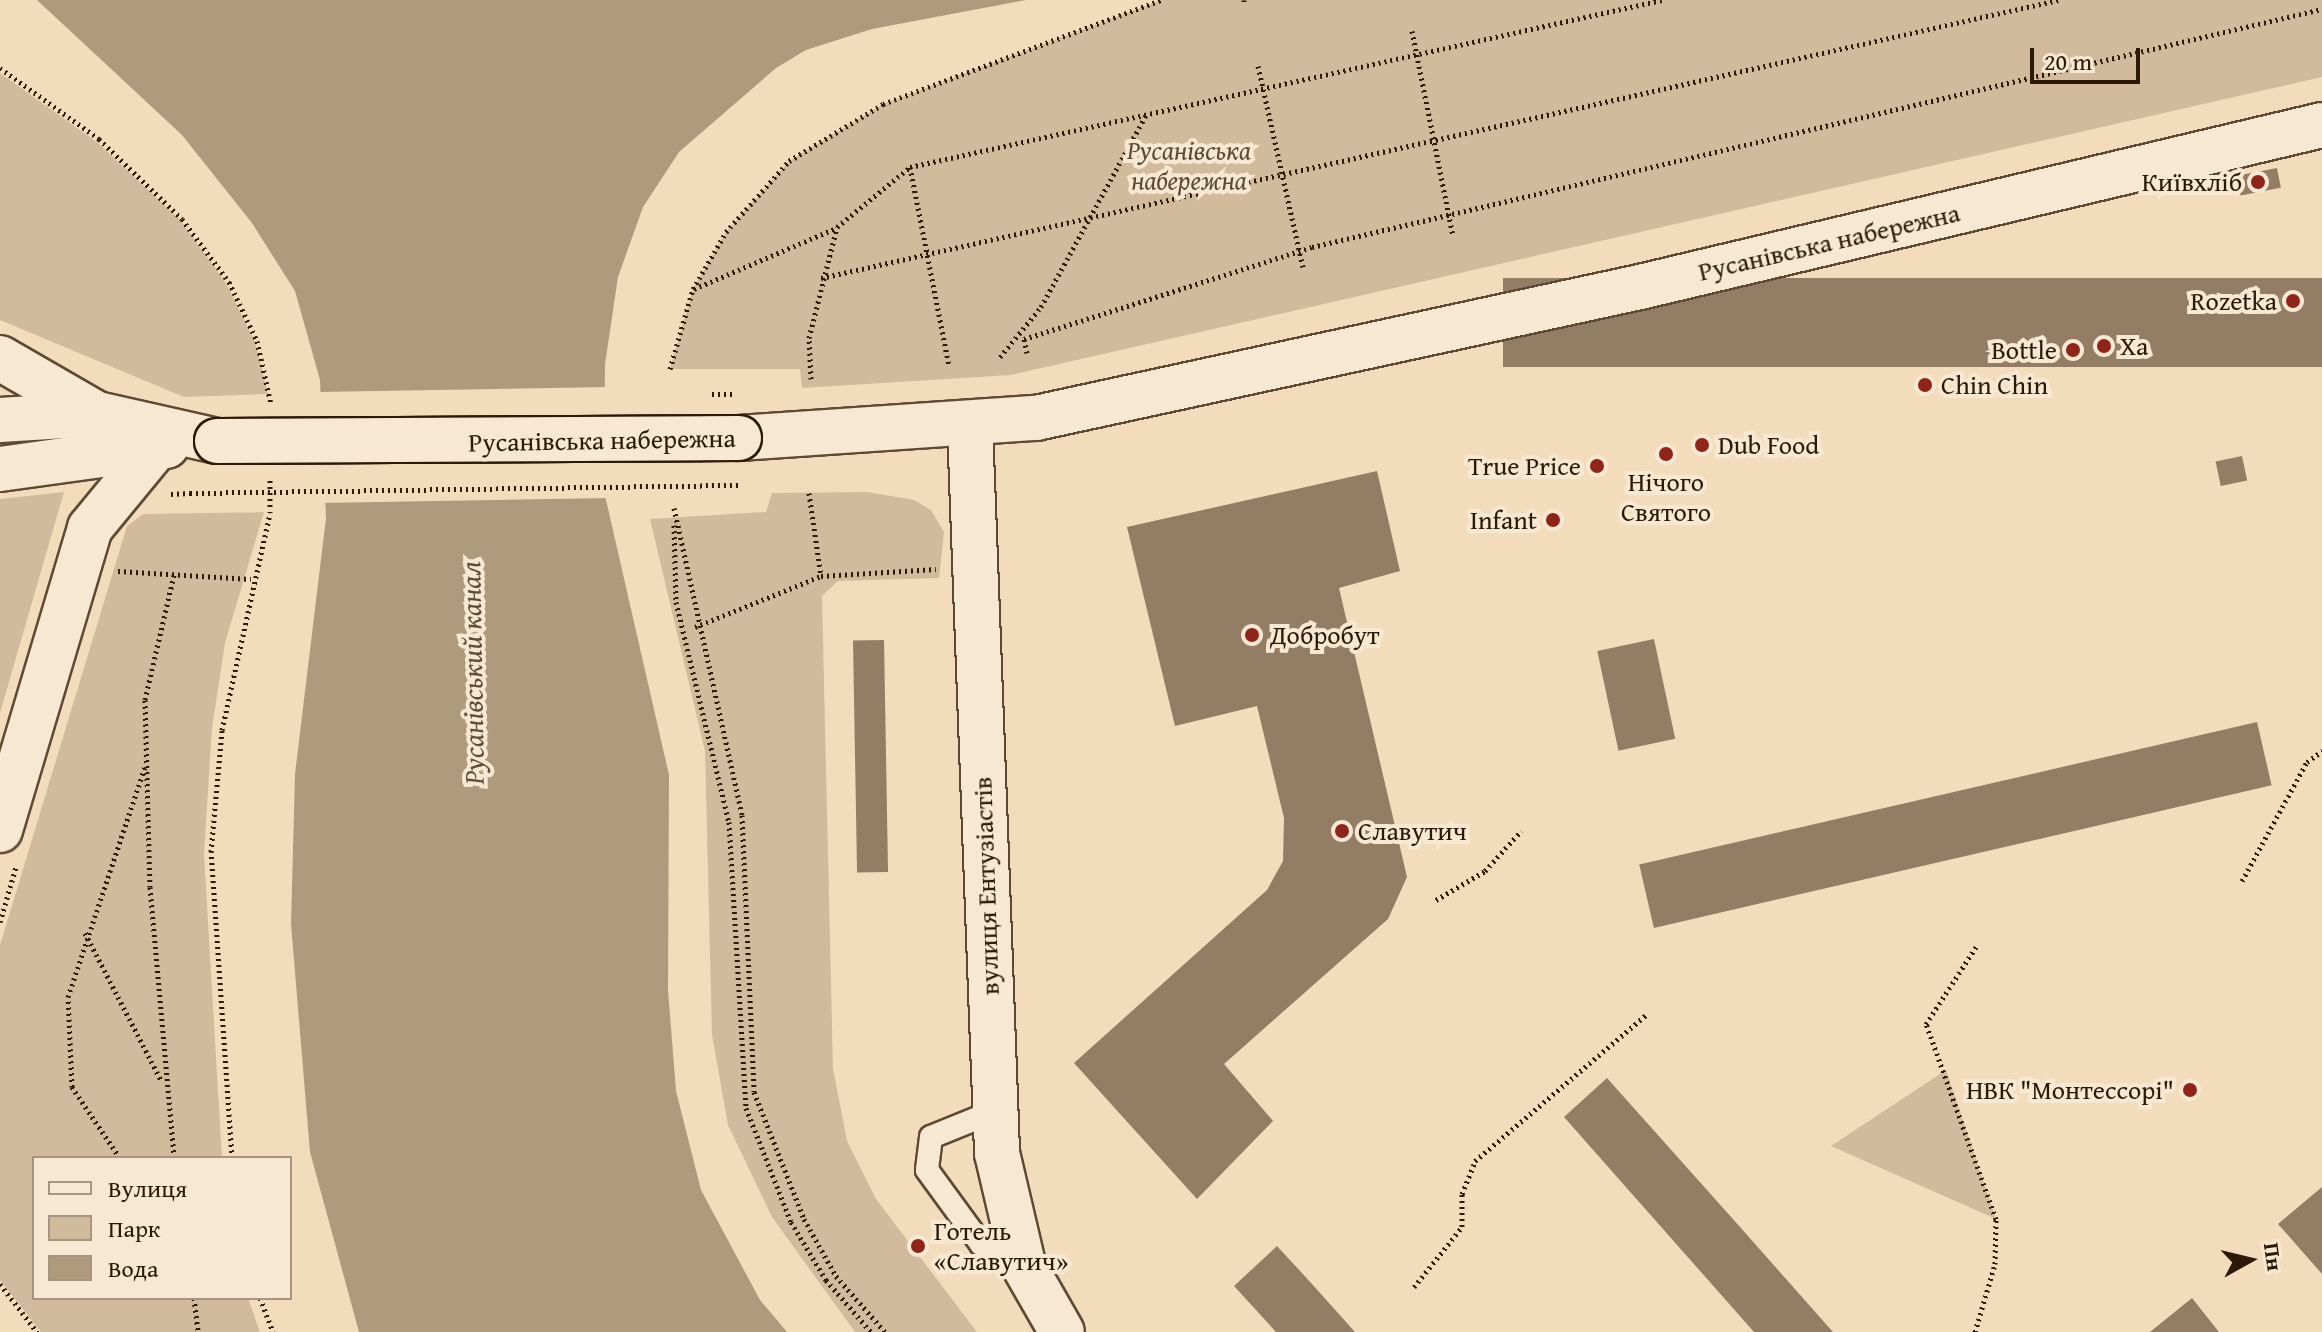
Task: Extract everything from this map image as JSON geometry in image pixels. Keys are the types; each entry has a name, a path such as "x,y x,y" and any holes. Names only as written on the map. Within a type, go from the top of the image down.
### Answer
{"main road":[{"name":"Русанівська набережна","path":"0,469 188,443 739,438 970,426 1428,335 2322,125"},
{"name":"Русанівська набережна","path":"0,358 97,414 188,443"},
{"name":"Русанівська набережна","path":"0,420 97,414"},
{"name":"вулиця Ентузіастів","path":"970,426 995,1111 1023,1264 1062,1332"},
{"path":"0,830 90,528 188,443"}],"lane":[{"path":"995,1111 931,1137 925,1162 946,1204 981,1244 1023,1264"}],"path":[{"path":"670,369 693,289 726,232 789,161 883,104 1161,0"},
{"path":"693,289 837,227 910,167 1662,0"},
{"path":"821,278 929,258 1432,139 2059,0"},
{"path":"1027,353 1024,339 1298,251 2322,9"},
{"path":"1412,31 1413,57 1453,236"},
{"path":"1258,66 1277,176 1303,267"},
{"path":"0,68 99,139 182,219 229,282 257,341 270,423"},
{"path":"1000,357 1041,307 1147,113"},
{"path":"910,167 949,365"},
{"path":"811,379 809,338 821,278 837,227"},
{"path":"232,1156 211,852 222,730 252,579 270,513 270,468"},
{"path":"190,493 738,485"},
{"path":"809,493 821,576"},
{"path":"871,1332 826,1280 791,1222 746,1108 729,822 676,602 674,508 695,627 742,815 754,1092 804,1219 836,1276 885,1332"},
{"path":"695,627 821,576 945,568"},
{"path":"101,570 252,579"},
{"path":"174,575 145,700 164,1085 174,1156"},
{"path":"2242,881 2307,762 2322,751"},
{"path":"119,1156 72,1087 68,997 85,933 147,762"},
{"path":"1436,900 1485,871 1521,831"},
{"path":"85,933 164,1085"},
{"path":"1975,1332 1995,1264 1996,1219 1926,1024 1976,947"},
{"path":"1414,1287 1462,1227 1462,1194 1475,1161 1647,1014"},
{"path":"0,1284 37,1332"},
{"path":"194,1300 198,1332"},
{"path":"261,1300 273,1332"}],"green space":[{"name":"Русанівська набережна","path":"1161,0 2322,0 2322,77 1011,375 802,388 800,369 670,369 693,289 726,232 789,161 883,104"},
{"path":"0,73 98,143 180,220 226,283 255,342 268,394 184,397 0,320"},
{"path":"64,492 0,713 0,499"},
{"path":"867,492 914,500 931,510 944,532 939,578 838,581 822,596 833,1068 847,1141 876,1199 977,1332 855,1332 772,1217 728,1125 712,1035 705,751 650,519 766,512 772,493"},
{"path":"264,512 225,643 212,728 204,854 222,1156 32,1156 32,1300 249,1300 260,1332 41,1332 0,1280 0,945 127,526 143,514"},
{"path":"1946,1070 1996,1219 1831,1146"}],"water":[{"name":"Русанівський канал","path":"37,0 1026,0 872,29 806,50 776,68 679,152 643,207 618,277 605,364 604,491 669,775 668,990 676,1091 701,1190 760,1300 787,1332 359,1332 310,1152 291,924 295,774 326,518 320,380 295,291 252,223 182,135"}],"pier":[{"path":"608,387 610,498 319,503 317,392"}],"building":[{"path":"2277,168 2281,188 2241,195 2237,176"},
{"path":"1503,278 2322,278 2322,367 1503,367"},
{"path":"2242,456 2247,480 2221,486 2216,462"},
{"name":"Славутич","path":"1377,471 1400,571 1339,588 1407,877 1388,919 1224,1064 1273,1121 1197,1199 1074,1063 1267,890 1283,861 1284,818 1257,706 1175,726 1127,527"},
{"path":"1654,639 1675,739 1618,751 1597,651"},
{"path":"884,640 888,872 857,873 853,641"},
{"path":"2257,722 2272,785 1654,928 1639,865"},
{"path":"1607,1078 1833,1332 1754,1332 1564,1117"},
{"path":"2322,1187 2322,1274 2278,1224"},
{"path":"1277,1246 1355,1332 1276,1332 1234,1286"},
{"path":"2192,1298 2219,1332 2150,1332"}],"place":[{"name":"Київхліб","path":"2258,182"},
{"name":"Rozetka","path":"2293,301"},
{"name":"Ха","path":"2104,346"},
{"name":"Bottle","path":"2073,350"},
{"name":"Chin Chin","path":"1925,385"},
{"name":"Dub Food","path":"1702,445"},
{"name":"Нічого Святого","path":"1666,454"},
{"name":"True Price","path":"1597,466"},
{"name":"Infant","path":"1553,520"},
{"name":"Добробут","path":"1252,635"},
{"name":"Славутич","path":"1342,831"},
{"name":"НВК \"Монтессорі\"","path":"2190,1090"},
{"name":"Готель «Славутич»","path":"918,1246"}]}
